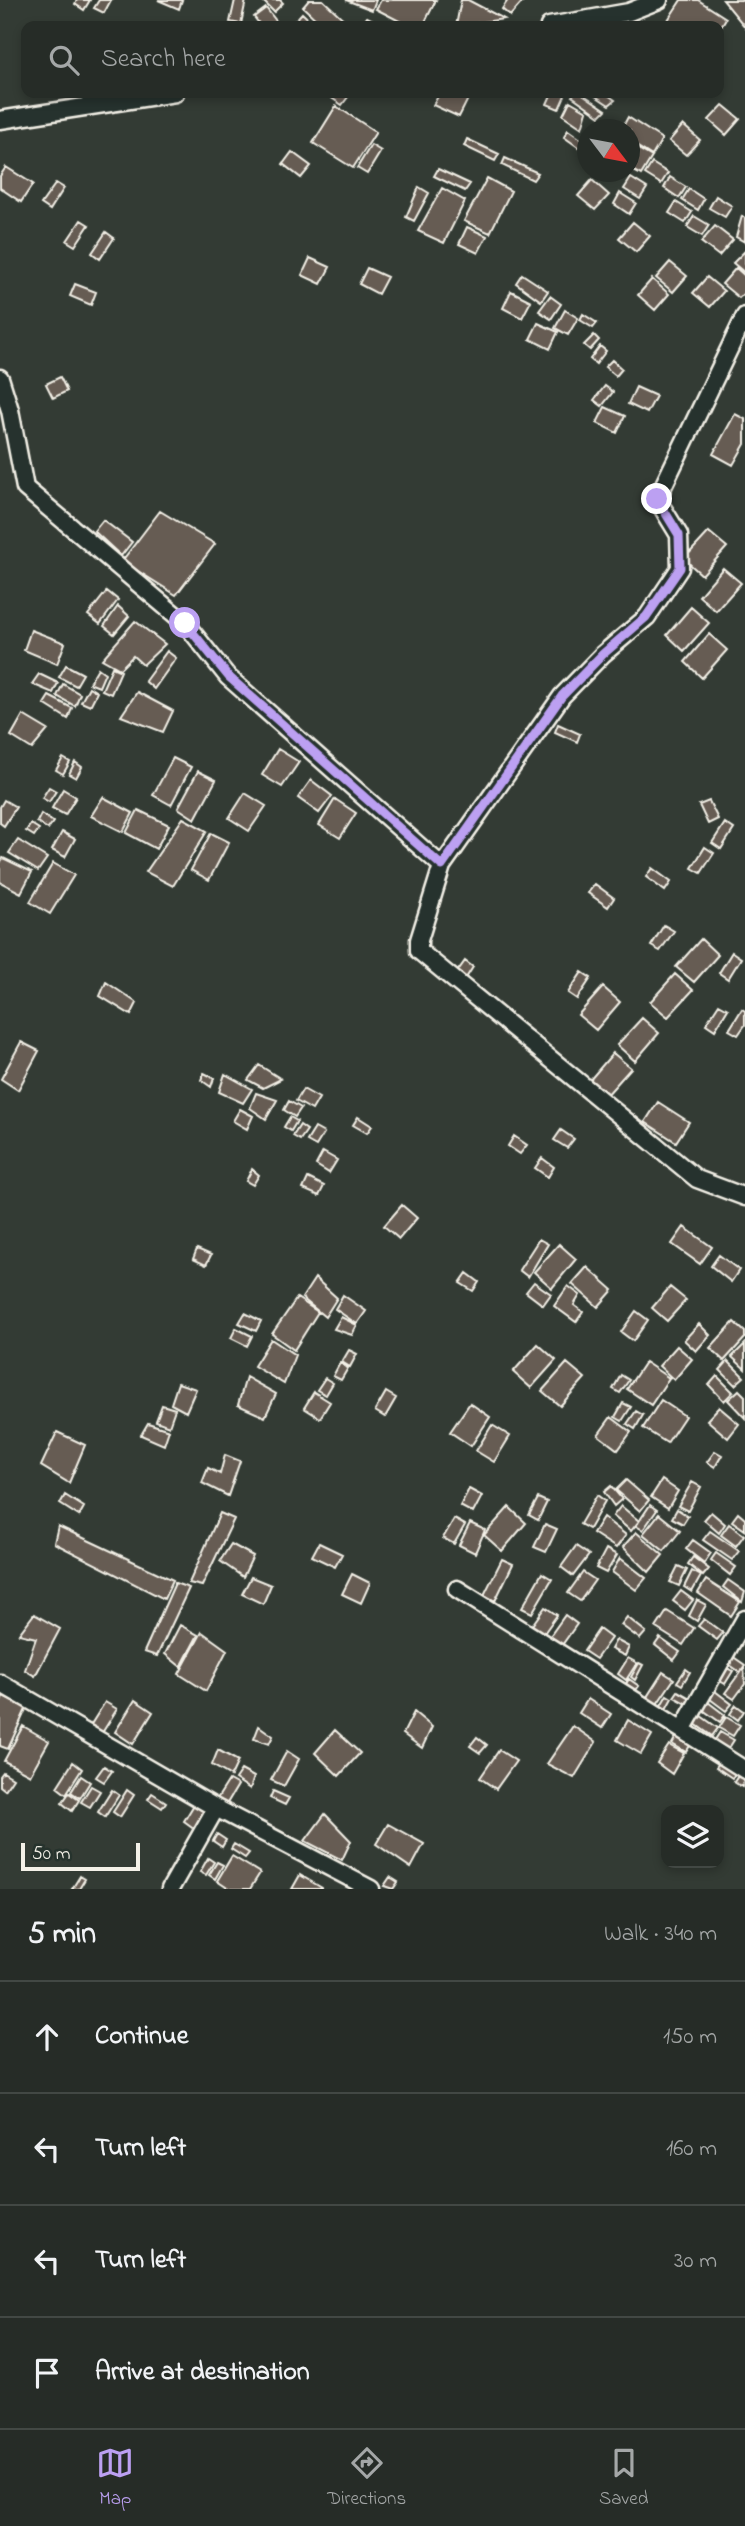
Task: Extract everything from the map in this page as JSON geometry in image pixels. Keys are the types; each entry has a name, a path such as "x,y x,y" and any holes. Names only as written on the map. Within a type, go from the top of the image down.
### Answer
{"street":[{"path":"578,21 629,12 659,0"},
{"path":"0,120 143,98"},
{"path":"745,316 657,499 679,535 680,568 646,617 603,654 562,696 442,866 419,940 419,951 697,1179 745,1197"},
{"path":"0,378 10,410 25,488 185,623 229,677 442,866"},
{"path":"457,1589 745,1770"},
{"path":"682,1730 745,1619"},
{"path":"0,1683 216,1808 371,1889"},
{"path":"170,1889 216,1808"}],"building":[{"path":"77,0 90,0 84,10 75,4"},
{"path":"99,0 111,0 104,13 94,8"},
{"path":"158,0 182,0 179,9"},
{"path":"235,0 246,0 242,21 230,21"},
{"path":"262,0 280,0 283,3 274,12"},
{"path":"309,0 323,0 346,21 318,21 303,7"},
{"path":"346,0 376,0 372,10"},
{"path":"381,0 436,0 426,21 399,21 376,9"},
{"path":"461,0 468,0 504,19 490,21 457,21"},
{"path":"508,0 524,0 510,16 502,9"},
{"path":"681,0 698,0 726,18 724,21 667,21"},
{"path":"723,0 745,0 745,27"},
{"path":"266,8 276,21 257,21 254,17"},
{"path":"302,13 311,21 295,21"},
{"path":"332,98 347,98 342,105"},
{"path":"437,98 468,98 459,117 433,105"},
{"path":"550,98 564,98 559,109 547,104"},
{"path":"575,98 588,98 606,110 600,116"},
{"path":"598,98 615,100 609,105"},
{"path":"570,101 587,111 585,119 577,119 577,125 563,115"},
{"path":"723,105 740,119 726,135 709,120"},
{"path":"336,106 376,132 353,168 313,143"},
{"path":"640,125 662,139 652,156 640,148"},
{"path":"683,125 700,140 686,155 669,141"},
{"path":"568,130 577,136 577,146 564,137"},
{"path":"467,139 499,154 495,161 464,146"},
{"path":"371,145 381,151 367,174 357,168"},
{"path":"640,150 652,157 640,174"},
{"path":"292,152 311,166 301,178 283,164"},
{"path":"505,158 538,173 533,180 502,165"},
{"path":"652,163 668,173 661,184 645,174"},
{"path":"6,167 33,184 21,202 0,188 0,176"},
{"path":"438,169 470,184 465,191 434,176"},
{"path":"670,177 686,187 679,198 664,188"},
{"path":"487,178 511,191 490,233 464,221"},
{"path":"590,182 594,182 609,195 595,210 578,196"},
{"path":"628,182 637,182 647,188 640,199 624,189"},
{"path":"56,183 64,188 50,210 41,204"},
{"path":"419,187 429,193 414,221 406,217"},
{"path":"442,188 465,201 444,243 418,231"},
{"path":"689,189 704,199 698,210 682,200"},
{"path":"620,193 636,203 629,214 614,204"},
{"path":"716,196 732,206 725,217 709,208"},
{"path":"676,202 692,212 685,223 669,213"},
{"path":"694,216 709,225 702,236 687,227"},
{"path":"742,216 745,218 745,242 736,237"},
{"path":"81,220 89,225 75,246 67,241"},
{"path":"633,222 650,236 636,252 619,238"},
{"path":"715,226 733,240 719,256 701,242"},
{"path":"467,227 487,236 478,253 459,244"},
{"path":"106,232 114,238 100,259 92,253"},
{"path":"745,251 745,273 733,263"},
{"path":"310,258 330,267 321,284 302,275"},
{"path":"670,262 687,276 673,292 656,278"},
{"path":"367,268 387,277 378,294 359,284"},
{"path":"736,268 745,276 745,292 739,298 722,284"},
{"path":"522,274 548,291 541,301 516,283"},
{"path":"707,277 724,291 710,307 693,293"},
{"path":"652,279 669,294 655,310 638,295"},
{"path":"75,284 96,292 91,305 70,296"},
{"path":"511,291 531,301 522,318 503,308"},
{"path":"550,296 561,304 551,319 539,311"},
{"path":"565,310 578,318 568,335 555,328"},
{"path":"583,314 597,323 593,328 580,320"},
{"path":"538,323 558,332 550,349 530,339"},
{"path":"594,335 599,340 590,350 584,345"},
{"path":"600,346 606,351 596,364 590,359"},
{"path":"612,360 622,369 616,376 605,367"},
{"path":"60,377 67,391 53,398 46,384"},
{"path":"605,386 613,392 602,406 594,400"},
{"path":"636,387 656,396 647,413 628,404"},
{"path":"605,407 625,416 617,433 597,423"},
{"path":"735,414 745,419 745,444 733,465 713,454"},
{"path":"160,511 215,544 176,595 122,561"},
{"path":"103,520 132,542 121,556 94,531"},
{"path":"709,532 727,547 702,575 684,559"},
{"path":"723,568 741,583 716,611 699,596"},
{"path":"107,591 118,600 100,624 88,615"},
{"path":"118,606 129,616 114,634 104,626"},
{"path":"691,607 709,623 684,651 667,635"},
{"path":"135,621 165,644 143,665 133,656 120,669 102,659"},
{"path":"31,630 65,643 57,664 24,650"},
{"path":"709,634 727,650 702,678 685,662"},
{"path":"167,651 176,658 154,689 145,681"},
{"path":"66,665 83,674 76,686 59,677"},
{"path":"112,667 121,671 111,694 102,690"},
{"path":"98,668 105,673 99,687 89,683"},
{"path":"39,674 58,683 53,693 32,684"},
{"path":"63,684 80,694 75,706 57,696"},
{"path":"89,687 97,692 90,706 81,702"},
{"path":"137,692 173,711 163,732 121,716"},
{"path":"49,696 72,708 68,719 44,704"},
{"path":"23,715 48,730 32,749 11,736"},
{"path":"558,724 580,734 577,742 555,732"},
{"path":"278,749 299,762 282,787 262,775"},
{"path":"63,758 70,762 63,774 56,770"},
{"path":"173,758 191,767 171,805 153,795"},
{"path":"75,762 82,767 76,778 69,774"},
{"path":"198,771 216,780 195,819 178,808"},
{"path":"311,780 332,796 319,813 298,798"},
{"path":"49,787 56,791 49,802 42,798"},
{"path":"63,789 76,797 65,815 52,808"},
{"path":"245,793 266,806 249,831 229,818"},
{"path":"103,797 133,813 123,832 91,816"},
{"path":"335,799 356,813 340,838 319,825"},
{"path":"4,800 16,807 4,826 0,823 0,807"},
{"path":"709,801 718,819 708,824 699,805"},
{"path":"138,810 169,825 156,849 126,833"},
{"path":"41,814 53,822 48,829 37,822"},
{"path":"183,818 207,831 173,886 146,872"},
{"path":"725,823 734,829 721,849 712,843"},
{"path":"31,824 39,829 34,836 26,831"},
{"path":"62,832 75,839 65,857 52,850"},
{"path":"211,833 229,842 209,880 191,870"},
{"path":"18,840 47,858 38,871 9,853"},
{"path":"705,847 714,853 701,873 692,868"},
{"path":"3,858 32,872 21,893 0,882 0,863"},
{"path":"53,863 74,875 50,914 30,902"},
{"path":"652,868 671,882 665,891 646,877"},
{"path":"595,884 614,898 608,907 588,893"},
{"path":"664,925 674,931 660,951 651,946"},
{"path":"701,939 718,955 694,982 676,967"},
{"path":"732,952 741,958 728,979 719,973"},
{"path":"465,961 473,967 466,978 457,972"},
{"path":"582,972 591,978 577,999 568,993"},
{"path":"675,974 693,990 668,1017 650,1002"},
{"path":"106,982 137,1003 131,1015 100,996"},
{"path":"603,987 620,1002 596,1030 578,1015"},
{"path":"719,1004 728,1009 715,1030 706,1024"},
{"path":"742,1009 745,1011 745,1025 738,1035 729,1030"},
{"path":"642,1018 659,1033 635,1061 617,1045"},
{"path":"21,1042 39,1051 18,1090 1,1079"},
{"path":"613,1053 631,1068 606,1096 589,1081"},
{"path":"259,1065 281,1079 263,1088 248,1080"},
{"path":"204,1073 214,1078 211,1087 201,1080"},
{"path":"225,1074 252,1089 243,1103 219,1092"},
{"path":"303,1089 319,1098 312,1110 296,1101"},
{"path":"256,1093 277,1100 266,1119 250,1108"},
{"path":"289,1101 301,1108 295,1117 284,1110"},
{"path":"658,1102 689,1122 676,1142 645,1122"},
{"path":"240,1109 253,1116 247,1129 233,1121"},
{"path":"290,1117 297,1121 291,1131 284,1127"},
{"path":"358,1117 372,1126 367,1133 353,1125"},
{"path":"300,1125 307,1130 300,1140 293,1136"},
{"path":"315,1128 324,1133 316,1146 307,1141"},
{"path":"561,1130 574,1139 567,1148 554,1140"},
{"path":"514,1136 527,1145 520,1154 508,1146"},
{"path":"323,1152 337,1160 329,1173 316,1165"},
{"path":"542,1158 554,1167 548,1177 535,1168"},
{"path":"252,1169 259,1175 253,1185 246,1181"},
{"path":"308,1178 324,1186 319,1196 303,1189"},
{"path":"402,1205 417,1218 399,1239 384,1226"},
{"path":"684,1227 712,1247 700,1264 672,1244"},
{"path":"539,1239 548,1244 528,1277 519,1270"},
{"path":"559,1244 576,1259 552,1288 534,1272"},
{"path":"197,1249 211,1255 206,1265 193,1259"},
{"path":"719,1255 739,1270 731,1282 711,1266"},
{"path":"587,1267 613,1290 598,1307 572,1284"},
{"path":"467,1273 479,1282 473,1291 460,1283"},
{"path":"315,1278 337,1298 325,1317 302,1298"},
{"path":"534,1282 551,1294 543,1305 526,1292"},
{"path":"568,1286 580,1295 574,1305 583,1312 576,1322 554,1306"},
{"path":"670,1287 686,1300 667,1321 652,1308"},
{"path":"343,1295 366,1311 357,1324 335,1309"},
{"path":"297,1298 318,1312 294,1350 272,1334"},
{"path":"636,1311 648,1320 633,1341 621,1332"},
{"path":"245,1313 261,1321 256,1331 239,1323"},
{"path":"341,1317 357,1325 352,1335 334,1329"},
{"path":"734,1322 745,1332 745,1338 724,1361 710,1348"},
{"path":"699,1324 710,1335 696,1351 684,1340"},
{"path":"236,1328 252,1336 247,1346 231,1338"},
{"path":"271,1339 295,1355 284,1384 254,1366"},
{"path":"538,1344 556,1360 531,1388 513,1372"},
{"path":"745,1344 745,1369 732,1357"},
{"path":"677,1346 692,1359 674,1380 659,1366"},
{"path":"349,1350 357,1354 350,1367 342,1362"},
{"path":"728,1361 744,1377 735,1385 720,1370"},
{"path":"645,1362 669,1378 651,1405 627,1389"},
{"path":"340,1363 348,1368 341,1380 333,1376"},
{"path":"567,1363 585,1378 560,1406 542,1391"},
{"path":"621,1375 629,1380 620,1393 613,1389"},
{"path":"717,1376 733,1392 724,1401 709,1385"},
{"path":"246,1377 276,1394 265,1417 238,1405"},
{"path":"325,1378 333,1383 326,1395 317,1390"},
{"path":"178,1383 196,1389 186,1412 171,1404"},
{"path":"739,1390 745,1396 745,1418 728,1400"},
{"path":"314,1392 330,1402 320,1418 304,1408"},
{"path":"386,1392 396,1398 385,1417 375,1411"},
{"path":"661,1400 685,1416 667,1443 643,1428"},
{"path":"470,1403 490,1417 471,1446 450,1432"},
{"path":"623,1403 631,1407 622,1421 615,1417"},
{"path":"162,1405 175,1409 169,1426 156,1421"},
{"path":"719,1407 739,1424 728,1438 707,1420"},
{"path":"636,1411 643,1415 635,1429 627,1424"},
{"path":"611,1417 631,1432 618,1450 598,1435"},
{"path":"148,1423 169,1430 164,1445 141,1435"},
{"path":"492,1425 510,1436 494,1462 476,1451"},
{"path":"57,1432 85,1445 69,1483 41,1466"},
{"path":"715,1451 722,1455 715,1467 707,1462"},
{"path":"225,1455 240,1461 228,1496 202,1483 208,1468 220,1474"},
{"path":"626,1480 649,1500 640,1511 616,1490"},
{"path":"662,1480 678,1491 668,1508 651,1497"},
{"path":"692,1482 701,1487 688,1511 678,1506"},
{"path":"611,1486 622,1499 614,1506 604,1492"},
{"path":"469,1489 482,1496 473,1513 460,1506"},
{"path":"65,1495 84,1507 79,1516 60,1504"},
{"path":"597,1495 605,1501 589,1529 580,1524"},
{"path":"538,1498 547,1502 538,1520 529,1515"},
{"path":"650,1505 657,1510 643,1530 636,1526"},
{"path":"621,1506 639,1521 631,1531 613,1516"},
{"path":"509,1507 526,1523 502,1551 484,1535"},
{"path":"677,1509 688,1516 683,1524 672,1518"},
{"path":"711,1512 725,1524 719,1533 704,1520"},
{"path":"220,1513 234,1519 202,1586 189,1583"},
{"path":"738,1513 745,1519 745,1530 732,1521"},
{"path":"659,1514 680,1531 664,1551 643,1534"},
{"path":"603,1517 626,1535 616,1548 593,1533"},
{"path":"454,1519 465,1525 454,1544 443,1538"},
{"path":"470,1523 485,1530 475,1553 459,1545"},
{"path":"545,1524 557,1529 546,1552 534,1547"},
{"path":"729,1524 744,1535 736,1546 721,1535"},
{"path":"58,1526 173,1580 164,1599 54,1543"},
{"path":"710,1531 739,1551 732,1560 703,1540"},
{"path":"636,1532 663,1555 649,1572 623,1547"},
{"path":"693,1540 711,1553 704,1563 686,1549"},
{"path":"319,1543 342,1554 335,1567 312,1556"},
{"path":"231,1544 253,1556 243,1577 220,1561"},
{"path":"576,1546 589,1555 573,1576 561,1567"},
{"path":"606,1549 617,1555 606,1573 596,1568"},
{"path":"716,1553 736,1567 730,1575 711,1560"},
{"path":"693,1557 709,1569 703,1576 688,1564"},
{"path":"620,1558 646,1578 636,1590 612,1572"},
{"path":"502,1559 513,1564 495,1601 484,1595"},
{"path":"678,1566 687,1570 679,1586 670,1582"},
{"path":"692,1571 701,1576 692,1592 684,1587"},
{"path":"583,1572 595,1580 580,1601 568,1593"},
{"path":"542,1573 552,1579 532,1613 522,1608"},
{"path":"352,1574 370,1583 361,1603 342,1594"},
{"path":"251,1577 271,1585 263,1604 242,1594"},
{"path":"706,1580 740,1602 731,1616 698,1593"},
{"path":"728,1580 745,1592 742,1602 723,1587"},
{"path":"175,1583 189,1588 157,1656 144,1652"},
{"path":"681,1591 693,1600 685,1610 673,1601"},
{"path":"697,1600 706,1605 697,1621 689,1616"},
{"path":"545,1607 557,1615 542,1636 530,1628"},
{"path":"667,1611 694,1628 683,1645 656,1628"},
{"path":"34,1614 60,1629 35,1676 25,1670 36,1638 19,1634"},
{"path":"565,1615 577,1624 562,1645 550,1636"},
{"path":"627,1617 646,1632 640,1639 621,1625"},
{"path":"704,1619 723,1633 717,1640 698,1626"},
{"path":"180,1625 198,1635 181,1667 165,1654"},
{"path":"599,1629 611,1638 596,1659 584,1651"},
{"path":"202,1632 227,1650 206,1691 179,1674"},
{"path":"660,1638 680,1652 674,1660 655,1645"},
{"path":"616,1640 629,1647 625,1656 611,1649"},
{"path":"732,1656 745,1665 740,1672 727,1663"},
{"path":"628,1658 637,1663 626,1680 618,1674"},
{"path":"639,1663 643,1665 635,1680 631,1677"},
{"path":"723,1666 733,1671 725,1684 715,1678"},
{"path":"744,1667 745,1684 734,1699 725,1693"},
{"path":"686,1669 690,1672 682,1685 677,1682"},
{"path":"663,1672 674,1679 655,1707 645,1700"},
{"path":"629,1679 639,1686 633,1694 624,1687"},
{"path":"678,1691 690,1698 687,1704 674,1697"},
{"path":"715,1691 732,1704 726,1711 710,1699"},
{"path":"667,1695 672,1698 665,1711 660,1707"},
{"path":"3,1696 27,1707 8,1749 0,1746 0,1703"},
{"path":"588,1699 611,1714 602,1728 579,1713"},
{"path":"135,1700 153,1712 133,1744 115,1732"},
{"path":"105,1702 117,1709 102,1733 90,1726"},
{"path":"708,1702 725,1715 720,1722 703,1710"},
{"path":"736,1705 744,1711 738,1720 730,1714"},
{"path":"414,1712 432,1727 422,1748 403,1734"},
{"path":"701,1716 718,1728 712,1736 695,1724"},
{"path":"726,1717 740,1725 733,1736 719,1728"},
{"path":"628,1720 652,1735 641,1754 617,1740"},
{"path":"23,1726 49,1741 30,1775 4,1761"},
{"path":"259,1726 273,1736 269,1744 254,1739"},
{"path":"573,1726 596,1742 574,1778 547,1764"},
{"path":"335,1730 360,1753 339,1776 315,1753"},
{"path":"679,1732 693,1741 686,1752 672,1744"},
{"path":"720,1732 734,1740 727,1751 713,1743"},
{"path":"477,1737 487,1745 480,1753 470,1746"},
{"path":"669,1745 684,1753 672,1774 657,1763"},
{"path":"218,1750 238,1761 231,1776 212,1765"},
{"path":"499,1750 516,1761 496,1789 480,1778"},
{"path":"287,1751 299,1759 284,1786 271,1780"},
{"path":"723,1758 739,1769 732,1778 716,1767"},
{"path":"73,1762 82,1769 66,1794 57,1787"},
{"path":"104,1766 112,1771 104,1782 96,1777"},
{"path":"241,1770 254,1777 250,1789 235,1779"},
{"path":"3,1772 13,1778 5,1790 0,1786"},
{"path":"740,1773 745,1777 742,1787 734,1782"},
{"path":"81,1776 90,1782 80,1798 71,1792"},
{"path":"229,1780 238,1785 226,1805 217,1799"},
{"path":"91,1786 100,1791 90,1807 81,1802"},
{"path":"112,1790 119,1795 105,1817 98,1812"},
{"path":"127,1790 134,1795 120,1817 113,1812"},
{"path":"273,1791 289,1798 285,1805 270,1798"},
{"path":"69,1793 79,1800 72,1811 62,1803"},
{"path":"152,1793 166,1802 162,1808 148,1799"},
{"path":"195,1803 205,1808 195,1829 184,1821"},
{"path":"325,1814 351,1841 342,1860 305,1841"},
{"path":"388,1824 424,1844 411,1868 376,1844"},
{"path":"217,1834 226,1840 222,1847 213,1841"},
{"path":"234,1844 249,1853 245,1858 231,1849"},
{"path":"232,1856 260,1873 250,1889 229,1889 217,1881"},
{"path":"208,1858 214,1862 206,1875 200,1872"},
{"path":"217,1862 223,1865 215,1879 209,1875"},
{"path":"300,1875 322,1888 322,1889 292,1889"},
{"path":"80,1876 85,1879 79,1889 72,1889"},
{"path":"390,1877 398,1882 393,1889 384,1886"}],"route":[{"path":"185,623 229,677 442,866 562,696 603,654 646,617 680,568 679,535 657,499"}]}
